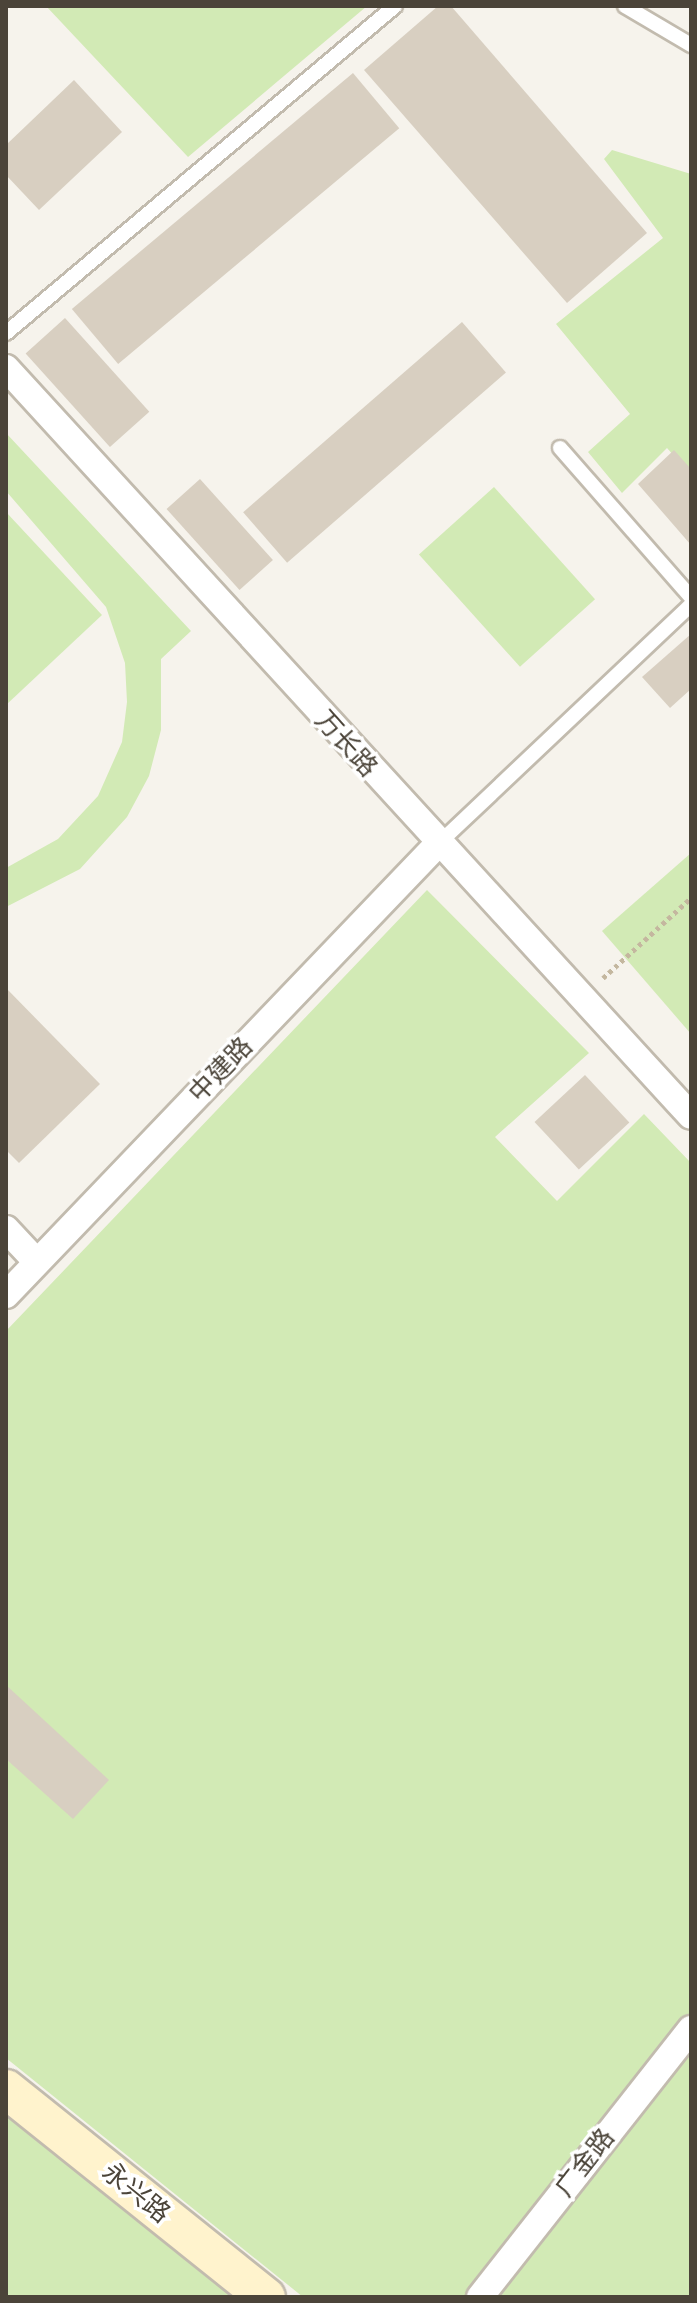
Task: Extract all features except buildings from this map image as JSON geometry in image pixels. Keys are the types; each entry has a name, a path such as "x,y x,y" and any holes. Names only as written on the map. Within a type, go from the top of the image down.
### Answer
{"main road":[{"name":"永兴路","path":"6,2089 266,2297"}],"street":[{"name":"万长路","path":"6,368 437,845 691,1116"},
{"name":"中建路","path":"6,1295 437,845"},
{"path":"6,1229 37,1262"},
{"name":"广金路","path":"480,2297 691,2029"}],"lane":[{"path":"6,333 395,6"},
{"path":"625,6 691,45"},
{"path":"560,448 691,597"},
{"path":"437,845 691,605"}],"path":[{"path":"582,997 691,898"}],"green space":[{"path":"46,6 367,6 188,157"},
{"path":"612,150 691,174 691,475 667,448 622,493 588,452 630,414 556,324 663,238 604,159"},
{"path":"6,433 191,631 161,659 161,730 149,776 127,817 80,869 6,907 6,868 58,839 98,796 122,742 127,702 125,663 106,607 6,491"},
{"path":"494,487 595,599 520,667 419,555"},
{"path":"6,512 102,615 6,705"},
{"path":"691,853 691,1034 602,931"},
{"path":"427,890 589,1053 495,1137 557,1201 644,1114 691,1163 691,2297 303,2297 6,2058 6,1331"},
{"path":"6,2113 236,2297 6,2297"}]}
